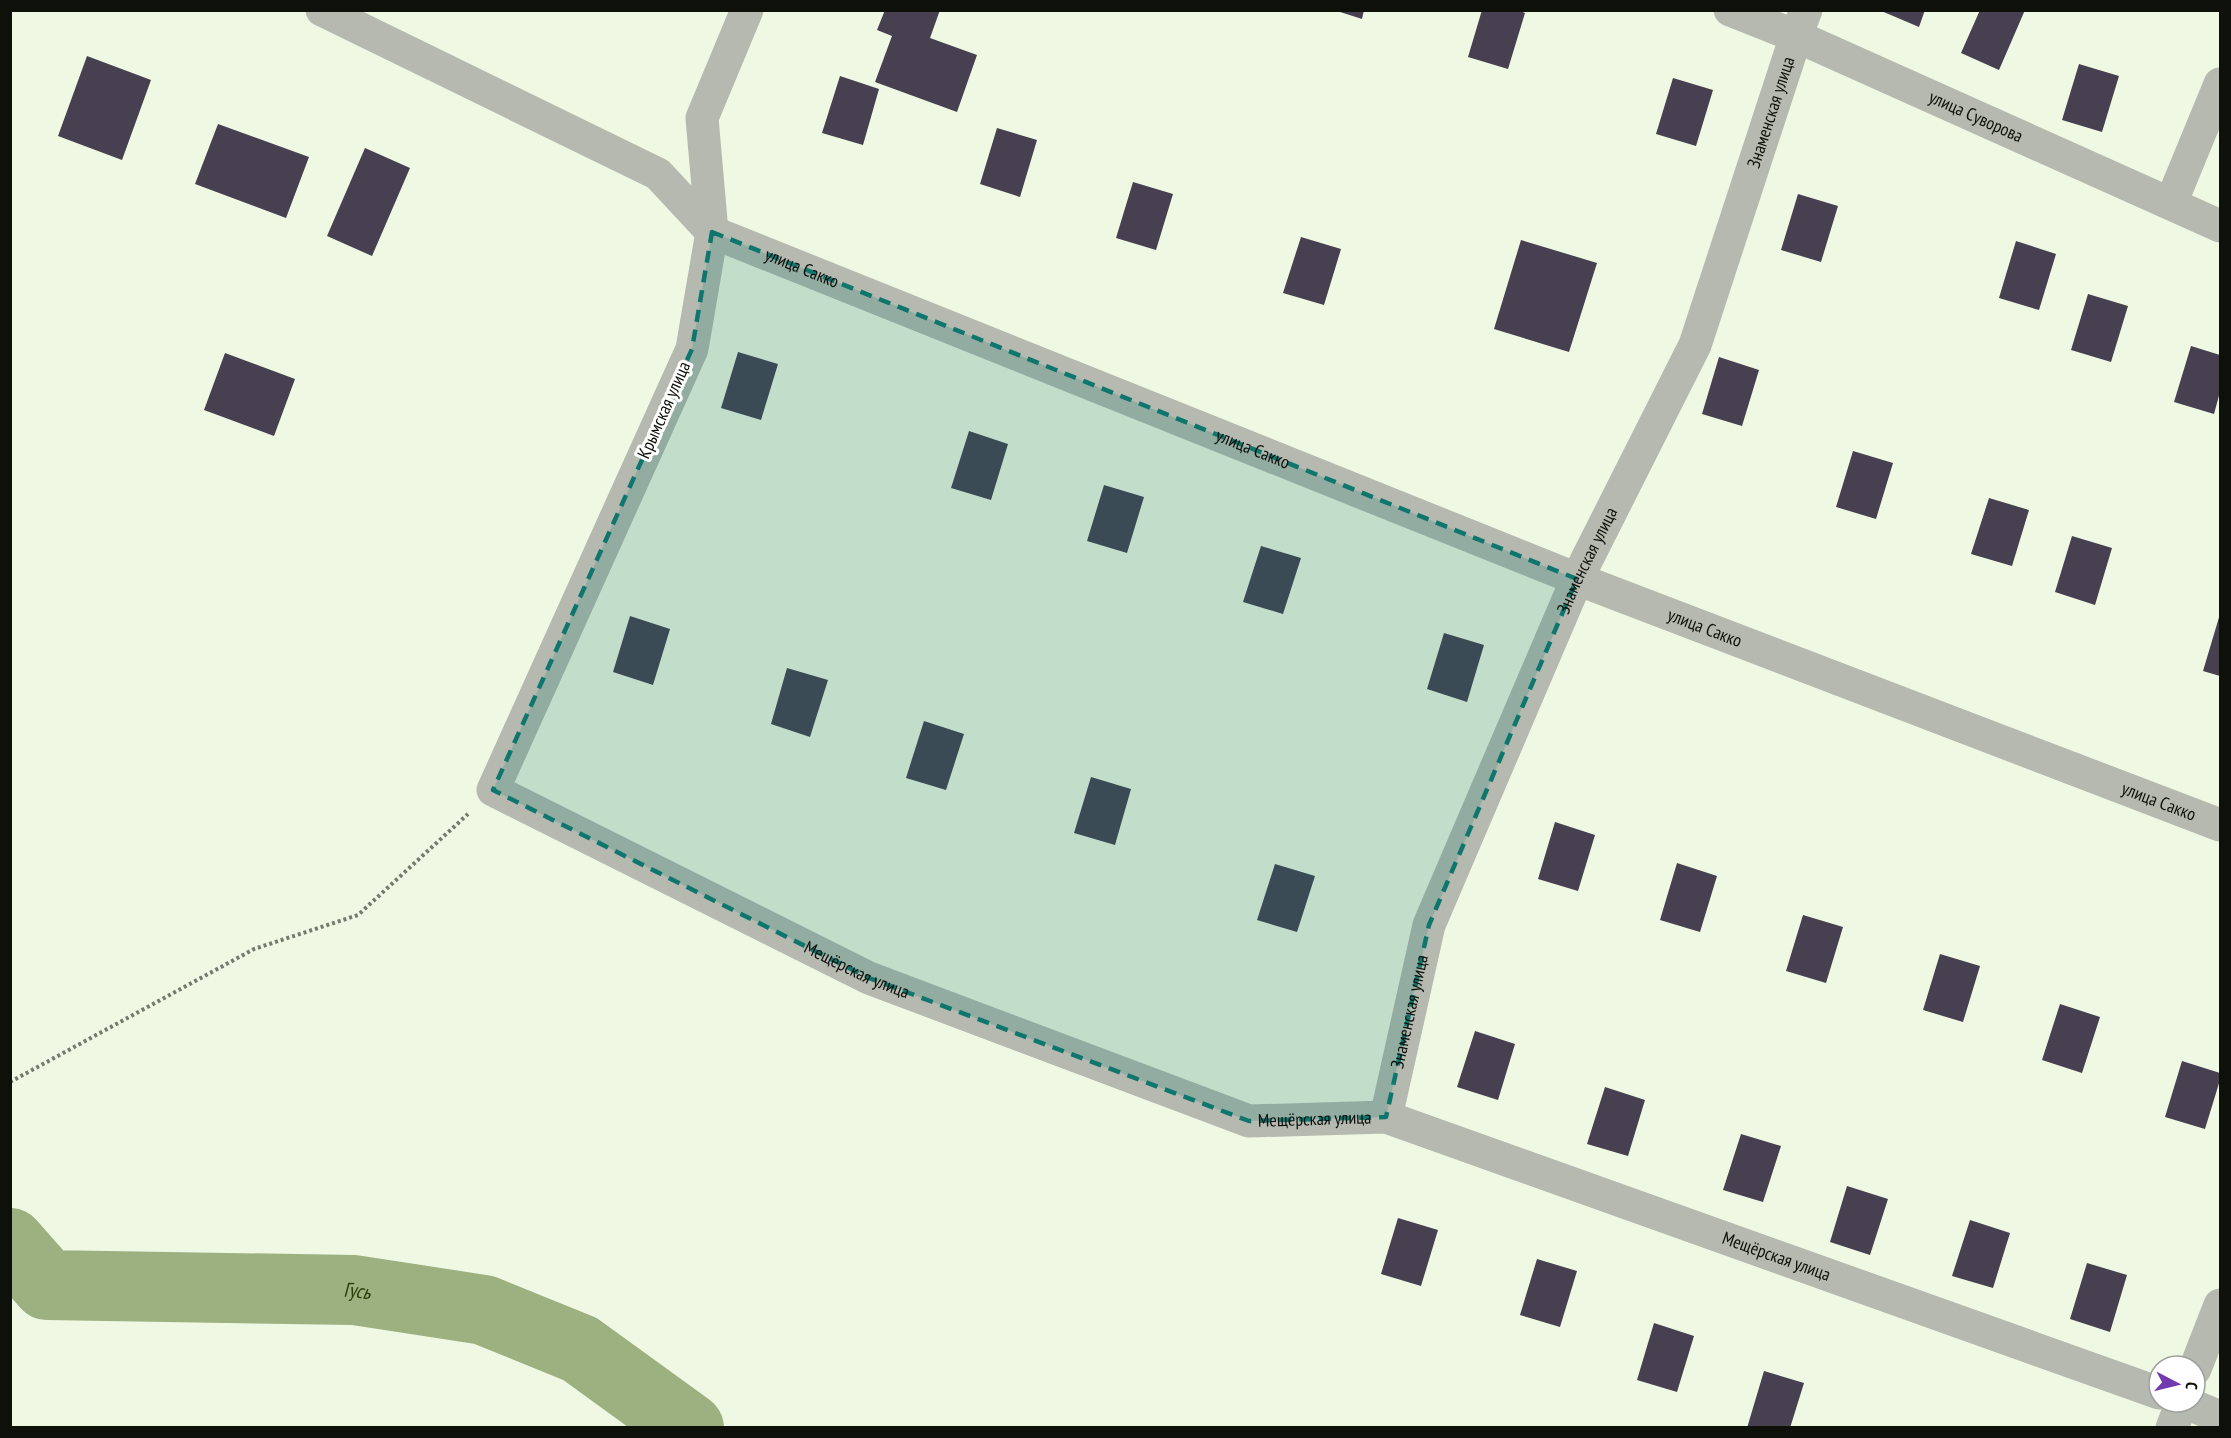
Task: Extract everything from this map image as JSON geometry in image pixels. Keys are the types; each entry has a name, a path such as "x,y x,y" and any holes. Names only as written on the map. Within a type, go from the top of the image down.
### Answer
{"street":[{"name":"улица Сакко","path":"322,10 658,174 712,232 1577,579 2220,825"},
{"name":"Крымская улица","path":"493,790 692,349 712,232 702,118 747,10"},
{"name":"улица Суворова","path":"1730,10 1801,23 2220,226"},
{"name":"Знаменская улица","path":"1386,1117 1429,925 1577,579 1695,345 1801,23"},
{"path":"2171,203 2220,84"},
{"name":"Мещёрская улица","path":"493,790 869,978 1249,1120 1386,1117 2147,1389"},
{"path":"2201,1354 2220,1305"},
{"path":"2172,1428 2178,1414"}],"path":[{"path":"10,1083 254,949 358,915 493,790"}],"highlighted area":[{"path":"712,232 1577,579 1429,925 1386,1117 1249,1121 869,978 493,790 692,349"}],"building":[{"path":"885,10 940,10 930,38 977,55 957,112 875,82 892,36 877,30"},
{"path":"1334,10 1364,10 1362,19"},
{"path":"1482,10 1518,10 1525,13 1508,69 1468,57"},
{"path":"1879,10 1925,10 1919,27"},
{"path":"1980,10 2025,10 1999,70 1961,53"},
{"path":"87,56 151,80 122,160 58,136"},
{"path":"2079,64 2119,76 2102,132 2062,120"},
{"path":"840,76 879,89 863,145 822,133"},
{"path":"1673,78 1713,90 1696,146 1656,134"},
{"path":"218,124 309,157 286,218 195,184"},
{"path":"997,128 1037,140 1020,197 980,184"},
{"path":"365,148 410,168 372,256 327,236"},
{"path":"1133,182 1173,194 1156,250 1116,238"},
{"path":"1798,194 1838,206 1821,262 1781,250"},
{"path":"1301,237 1341,249 1324,305 1283,293"},
{"path":"1521,240 1597,263 1569,352 1494,329"},
{"path":"2016,241 2056,254 2039,310 1999,298"},
{"path":"2088,294 2128,306 2111,362 2071,350"},
{"path":"2191,346 2220,355 2220,392 2214,414 2174,402"},
{"path":"738,352 778,364 761,420 721,408"},
{"path":"225,353 295,379 274,436 204,410"},
{"path":"1719,357 1759,370 1742,426 1702,414"},
{"path":"969,431 1008,444 991,500 951,488"},
{"path":"1853,451 1893,463 1876,519 1836,507"},
{"path":"1104,485 1144,497 1127,553 1087,541"},
{"path":"1989,498 2029,510 2012,566 1971,554"},
{"path":"2072,536 2112,548 2095,605 2055,592"},
{"path":"1261,546 1301,558 1283,614 1243,602"},
{"path":"2220,614 2220,676 2203,671"},
{"path":"630,616 670,629 653,685 613,672"},
{"path":"1444,633 1484,645 1467,702 1427,689"},
{"path":"787,668 828,680 810,737 771,724"},
{"path":"924,721 964,734 946,790 906,778"},
{"path":"1091,777 1131,789 1115,845 1074,833"},
{"path":"1555,822 1595,835 1578,891 1538,879"},
{"path":"1677,863 1717,876 1700,932 1660,920"},
{"path":"1275,864 1315,876 1297,932 1257,920"},
{"path":"1803,915 1843,927 1826,983 1786,971"},
{"path":"1940,954 1980,966 1963,1022 1923,1010"},
{"path":"2060,1004 2100,1017 2082,1073 2042,1060"},
{"path":"1475,1031 1515,1044 1498,1100 1457,1087"},
{"path":"2182,1061 2220,1073 2220,1080 2205,1129 2165,1117"},
{"path":"1605,1087 1645,1100 1628,1156 1587,1144"},
{"path":"1741,1134 1781,1146 1763,1202 1723,1190"},
{"path":"1847,1186 1888,1199 1870,1255 1830,1242"},
{"path":"1398,1218 1438,1230 1421,1286 1381,1274"},
{"path":"1970,1220 2010,1233 1993,1288 1952,1276"},
{"path":"1537,1259 1577,1271 1560,1327 1520,1315"},
{"path":"2087,1263 2127,1275 2110,1332 2070,1319"},
{"path":"1654,1323 1694,1336 1677,1392 1637,1380"},
{"path":"1764,1371 1804,1383 1790,1428 1747,1428"}],"waterway":[{"name":"Гусь","path":"10,1243 47,1285 354,1290 484,1310 580,1349 689,1428"}]}
